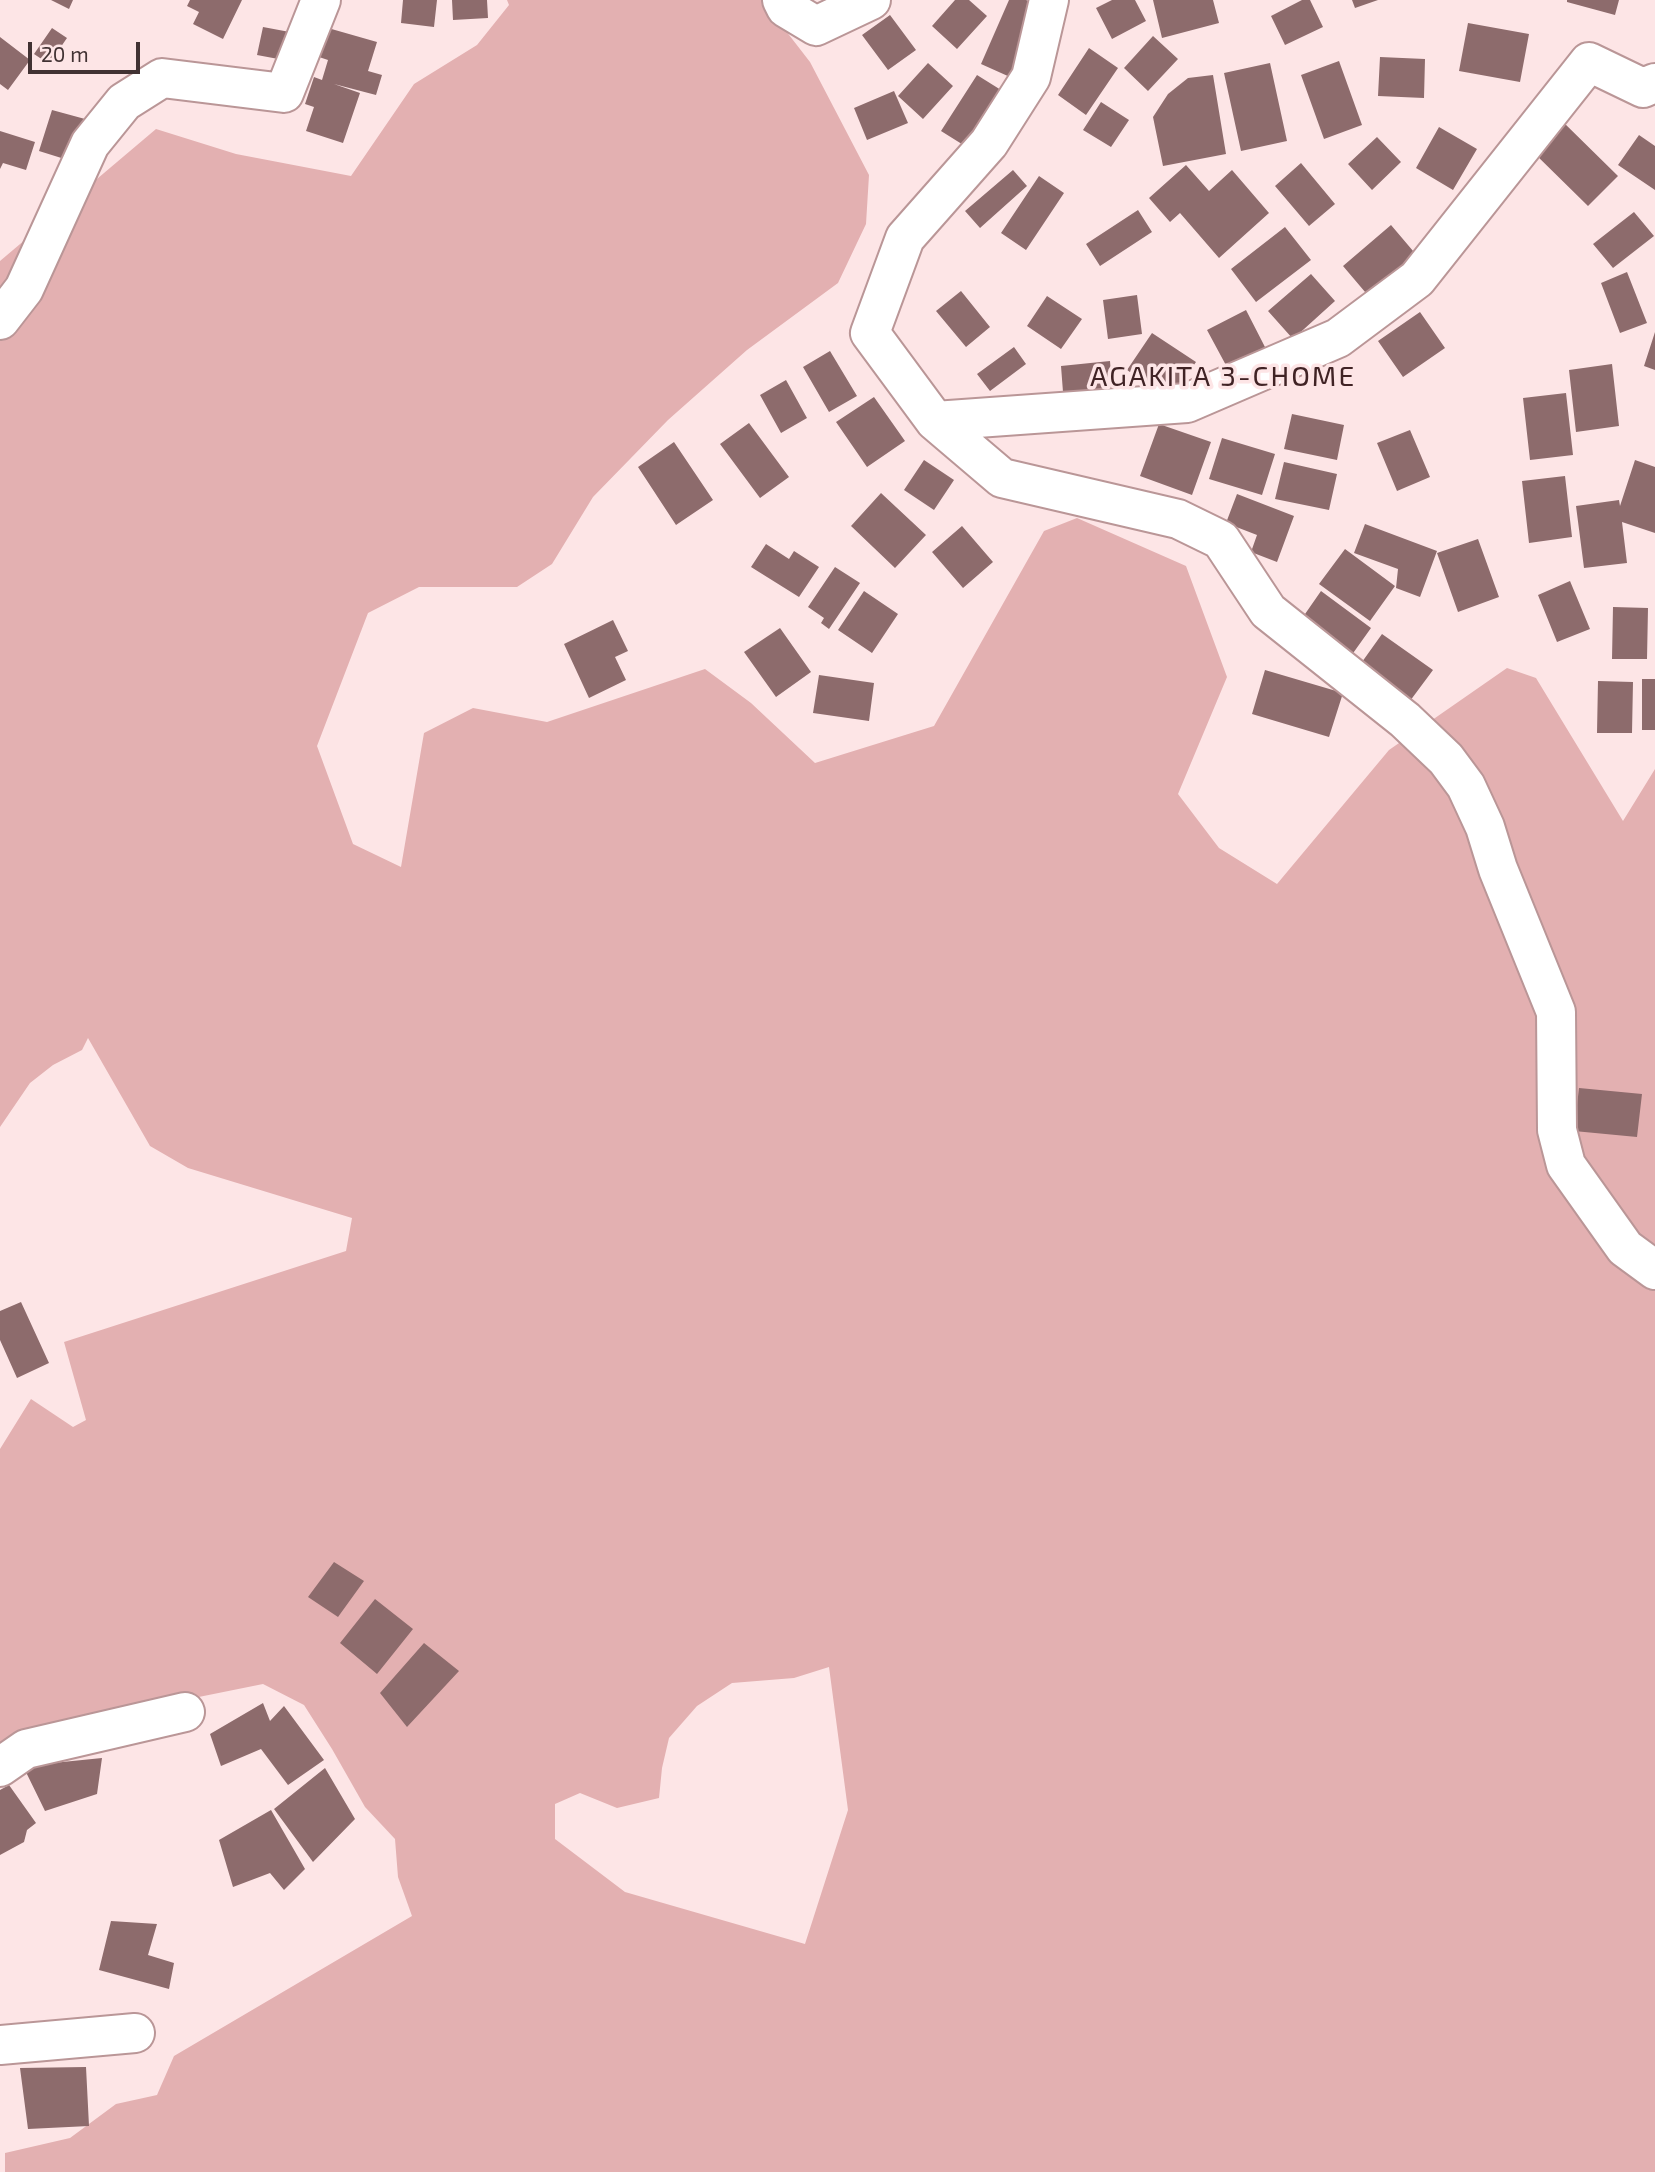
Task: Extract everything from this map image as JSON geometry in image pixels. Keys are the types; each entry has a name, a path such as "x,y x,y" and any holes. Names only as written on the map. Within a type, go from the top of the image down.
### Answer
{"street":[{"path":"0,320 24,289 90,144 124,102 162,78 284,93 321,0"},
{"path":"788,3 816,26 871,0"},
{"path":"1049,0 1031,77 989,143 905,237 870,334 935,421 1002,478 1178,519 1220,540 1268,611 1405,720 1446,758 1466,786 1485,827 1556,1012 1557,1130 1566,1165 1625,1248 1655,1270"},
{"path":"935,421 1186,403 1338,338 1417,279 1589,62 1643,88 1655,83"},
{"path":"0,1767 26,1749 185,1712"},
{"path":"0,2045 135,2033"}],"shaded area":[{"path":"507,0 762,0 810,62 869,175 866,224 838,283 747,350 668,420 593,497 552,564 517,587 419,587 368,613 317,746 353,844 401,867 424,733 473,708 547,722 705,669 751,703 815,763 934,726 1044,531 1077,518 1186,566 1227,677 1178,794 1219,848 1277,884 1389,750 1507,668 1536,678 1623,821 1655,769 1655,2172 5,2172 5,2153 70,2138 116,2104 157,2095 174,2056 412,1916 398,1877 395,1839 365,1807 304,1705 263,1684 174,1702 0,1747 0,1449 31,1399 73,1427 86,1420 64,1342 346,1251 352,1218 188,1168 150,1146 88,1038 82,1050 53,1065 30,1083 0,1127 0,261 156,129 236,154 351,176 414,84 477,45 509,5","holes":["829,1667 848,1810 805,1944 625,1892 555,1839 555,1804 580,1793 617,1808 659,1798 669,1738 697,1706 732,1683 794,1678"]}],"building":[{"path":"51,0 73,0 69,9"},
{"path":"190,0 242,0 223,39 193,24 199,12 187,6"},
{"path":"403,0 437,0 434,27 401,23"},
{"path":"452,0 487,0 488,18 453,20"},
{"path":"955,0 969,0 987,16 957,49 932,26"},
{"path":"1009,0 1026,0 1041,6 1010,77 981,64"},
{"path":"1112,0 1135,0 1146,21 1112,39 1096,8"},
{"path":"1153,0 1213,0 1219,23 1162,38"},
{"path":"1302,0 1310,0 1323,27 1285,45 1271,16"},
{"path":"1352,0 1378,0 1355,8"},
{"path":"1567,0 1619,0 1615,15"},
{"path":"890,15 916,50 888,70 862,35"},
{"path":"1468,23 1529,34 1520,82 1459,71"},
{"path":"263,27 295,33 289,61 257,55"},
{"path":"52,28 67,38 49,64 34,54"},
{"path":"328,28 377,42 368,71 382,75 376,95 334,84 360,93 343,143 306,131 314,107 305,104 314,77 322,80 328,60 319,57"},
{"path":"1153,36 1178,59 1148,91 1124,68"},
{"path":"0,37 30,60 8,90 0,84"},
{"path":"1089,48 1118,68 1086,115 1058,95"},
{"path":"1380,57 1425,59 1424,98 1378,96"},
{"path":"1339,61 1362,125 1324,139 1301,75"},
{"path":"928,63 953,86 923,119 898,96"},
{"path":"1270,63 1287,141 1241,151 1224,73"},
{"path":"977,75 1009,95 973,151 941,131"},
{"path":"1213,75 1226,154 1163,166 1153,117 1168,94 1188,78"},
{"path":"894,91 908,123 867,140 854,108"},
{"path":"1101,102 1129,120 1111,147 1083,130"},
{"path":"52,110 85,119 71,161 39,151"},
{"path":"1560,119 1618,176 1588,206 1530,149"},
{"path":"1439,127 1477,149 1453,190 1416,168"},
{"path":"0,131 35,142 26,170 3,163 0,169"},
{"path":"1639,135 1655,146 1655,190 1618,165"},
{"path":"1377,137 1401,162 1372,190 1348,164"},
{"path":"1301,163 1335,204 1309,226 1275,186"},
{"path":"1186,165 1209,191 1232,170 1269,213 1219,258 1180,213 1170,222 1149,198"},
{"path":"1013,170 1027,186 980,228 965,211"},
{"path":"1039,176 1064,193 1026,250 1001,233"},
{"path":"1138,210 1152,232 1100,266 1086,244"},
{"path":"1634,212 1654,236 1613,268 1593,244"},
{"path":"1391,225 1419,258 1371,299 1343,266"},
{"path":"1285,227 1311,260 1256,302 1231,269"},
{"path":"1627,272 1647,323 1620,333 1601,283"},
{"path":"1311,274 1335,301 1293,339 1268,311"},
{"path":"961,291 990,327 966,347 936,311"},
{"path":"1137,295 1142,334 1108,339 1103,300"},
{"path":"1047,296 1082,319 1061,349 1027,326"},
{"path":"1246,310 1266,349 1228,369 1207,330"},
{"path":"1420,312 1445,348 1403,377 1378,341"},
{"path":"1655,332 1655,370 1644,366"},
{"path":"1152,333 1196,362 1170,399 1127,370"},
{"path":"1014,347 1026,364 990,391 977,374"},
{"path":"830,351 857,396 829,412 803,367"},
{"path":"1110,361 1113,402 1064,405 1061,366"},
{"path":"1612,364 1619,426 1576,432 1569,370"},
{"path":"786,380 807,418 781,433 760,395"},
{"path":"1566,393 1573,455 1530,460 1523,398"},
{"path":"874,397 905,441 867,467 836,422"},
{"path":"1292,414 1344,425 1337,460 1284,449"},
{"path":"749,423 789,477 760,498 720,444"},
{"path":"1159,424 1211,442 1192,495 1140,476"},
{"path":"1410,430 1430,477 1397,491 1377,443"},
{"path":"1222,438 1275,454 1262,495 1209,479"},
{"path":"674,442 713,500 676,525 638,467"},
{"path":"924,460 954,480 934,510 904,490"},
{"path":"1635,460 1655,467 1655,533 1622,522 1627,563 1584,568 1576,506 1619,500 1620,506"},
{"path":"1284,462 1337,474 1329,510 1275,499"},
{"path":"1565,476 1572,537 1529,543 1522,481"},
{"path":"881,493 926,535 895,568 851,526"},
{"path":"1237,494 1294,516 1277,562 1251,552 1257,535 1226,523"},
{"path":"1365,524 1437,551 1420,597 1396,588 1398,569 1354,553"},
{"path":"962,526 993,562 963,588 932,552"},
{"path":"1478,539 1499,597 1458,612 1437,553"},
{"path":"766,544 789,559 794,551 819,567 799,597 751,567"},
{"path":"1345,549 1395,586 1370,621 1319,584"},
{"path":"835,567 860,583 829,629 821,623 824,618 808,607"},
{"path":"1570,581 1590,629 1557,642 1538,595"},
{"path":"864,591 898,614 872,653 838,630"},
{"path":"1321,591 1371,628 1346,663 1296,627"},
{"path":"1613,607 1648,608 1647,659 1612,659"},
{"path":"613,620 628,651 615,657 626,680 589,698 564,644"},
{"path":"780,628 811,672 776,697 744,652"},
{"path":"1382,634 1433,670 1407,705 1357,669"},
{"path":"1265,670 1343,693 1329,737 1252,714"},
{"path":"819,675 874,683 869,721 813,713"},
{"path":"1642,679 1655,679 1655,730 1642,730"},
{"path":"1598,681 1633,682 1632,733 1597,733"},
{"path":"1579,1088 1642,1094 1637,1137 1574,1131"},
{"path":"21,1302 49,1363 17,1378 0,1340 0,1311"},
{"path":"334,1562 364,1581 338,1617 308,1597"},
{"path":"375,1599 413,1629 377,1674 340,1643"},
{"path":"424,1643 459,1671 407,1727 380,1693"},
{"path":"263,1703 270,1721 284,1706 324,1760 288,1785 261,1749 221,1766 210,1734"},
{"path":"102,1758 97,1794 45,1811 23,1766"},
{"path":"325,1768 355,1819 313,1862 274,1809"},
{"path":"9,1785 36,1823 27,1830 24,1842 0,1855 0,1790"},
{"path":"271,1810 305,1869 284,1890 270,1873 233,1887 219,1840"},
{"path":"111,1921 157,1924 148,1955 174,1963 169,1989 99,1970"},
{"path":"86,2067 89,2126 28,2129 20,2068"}],"district":[{"name":"AGAKITA 3-CHOME","path":"1223,377"}]}
